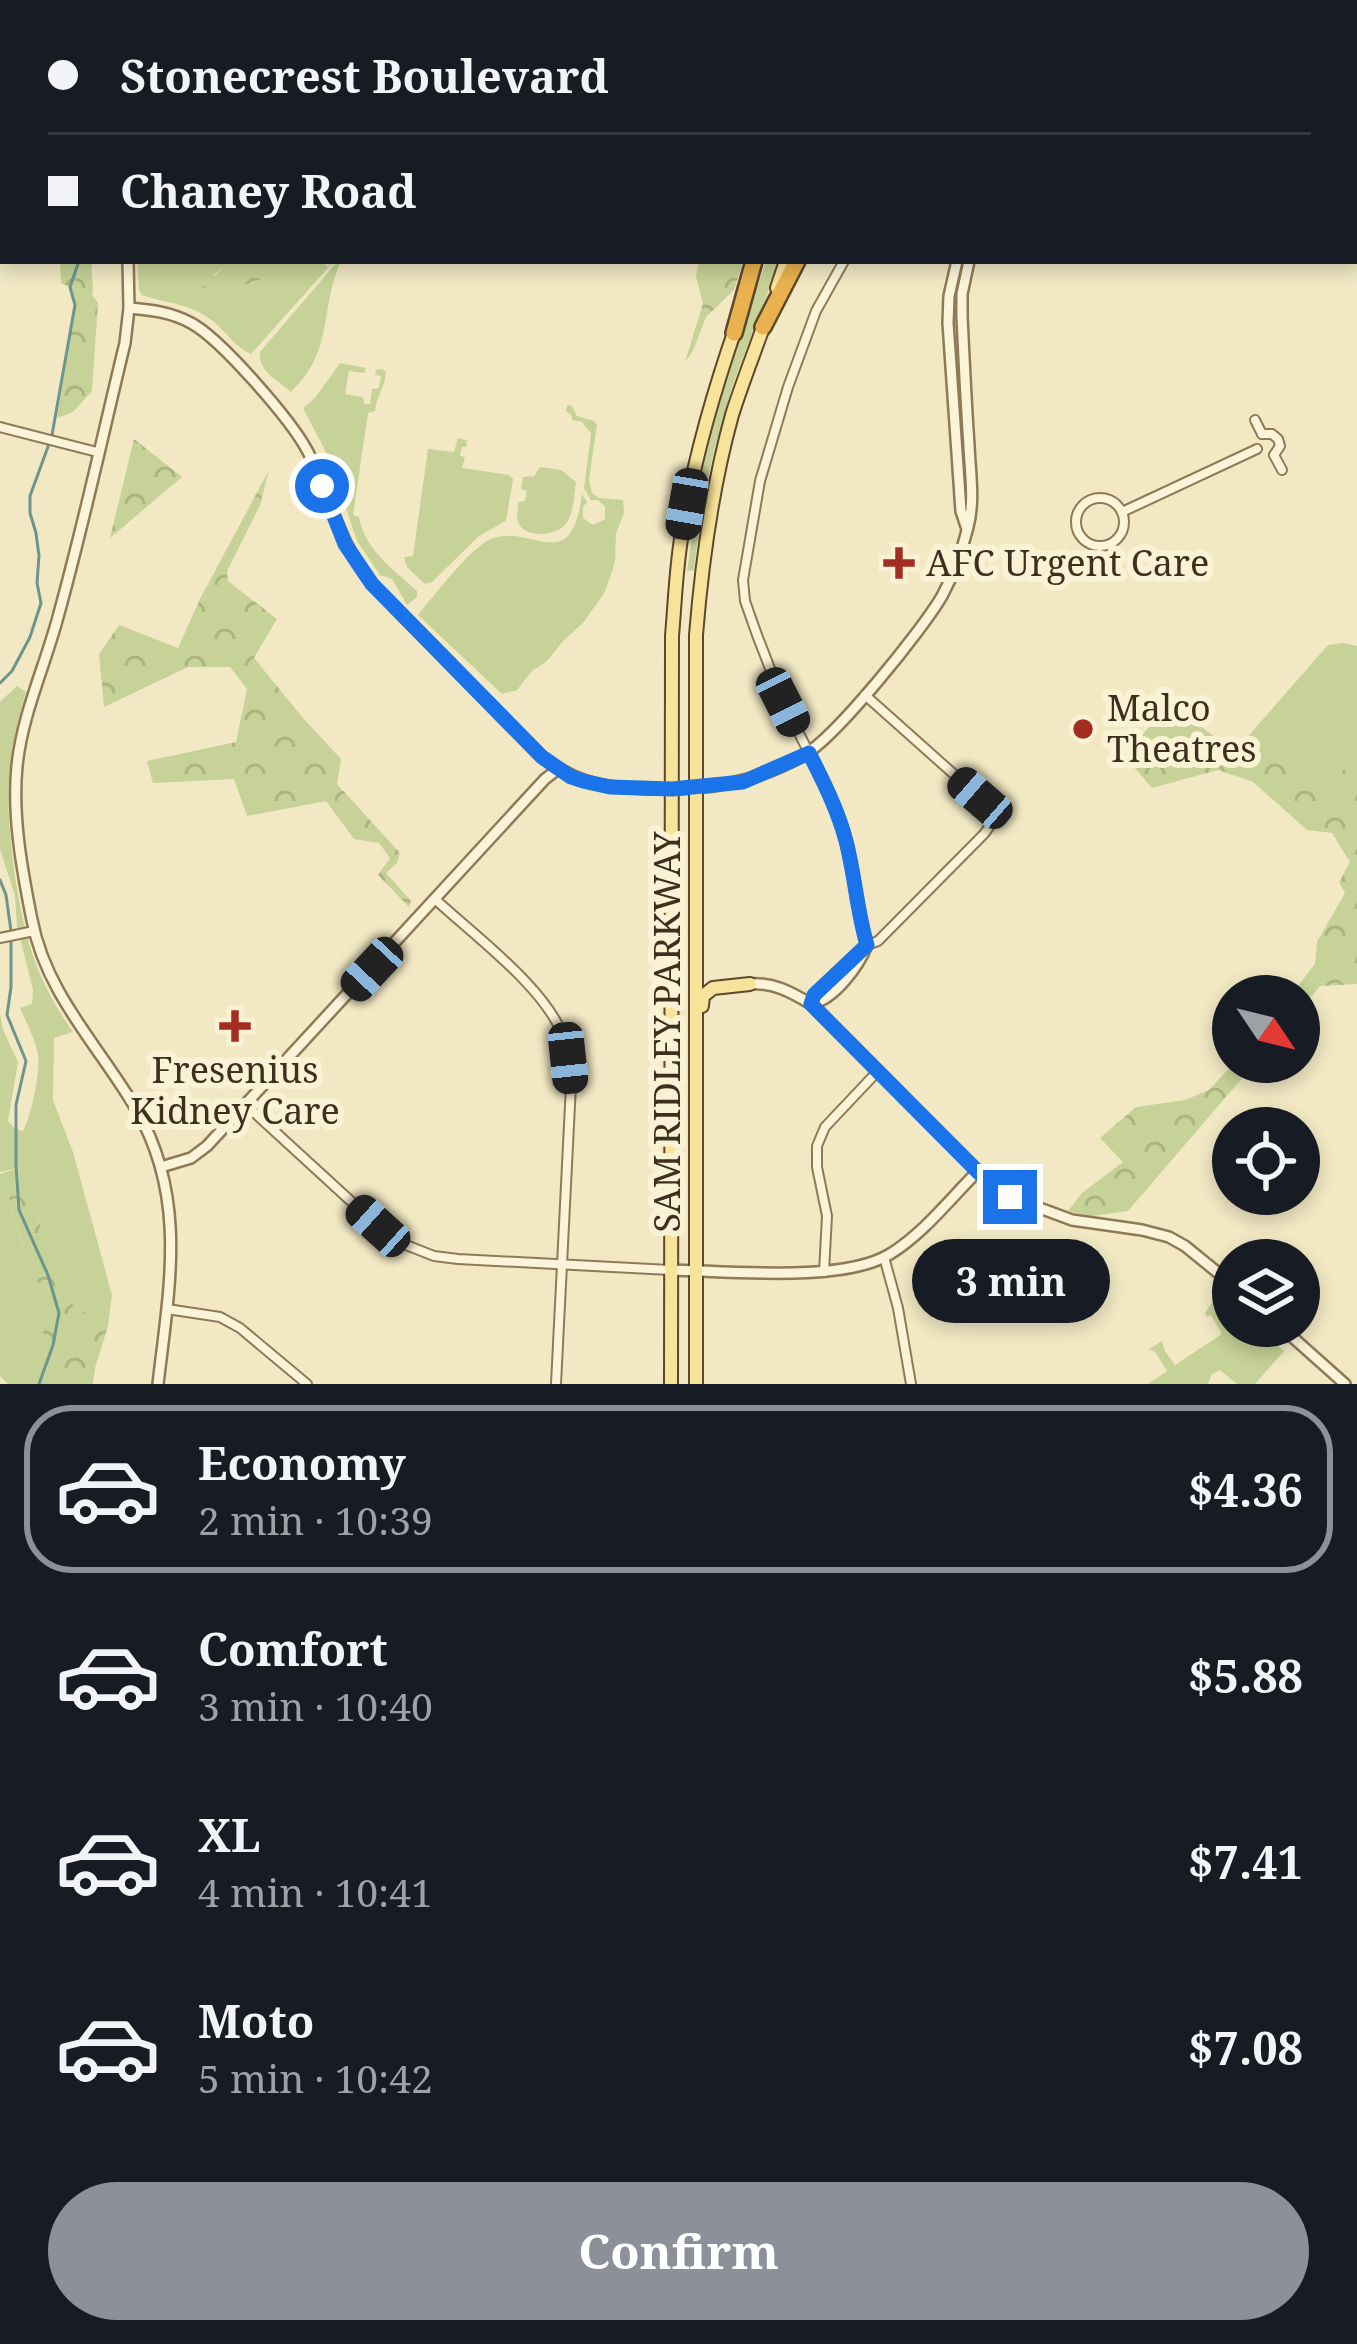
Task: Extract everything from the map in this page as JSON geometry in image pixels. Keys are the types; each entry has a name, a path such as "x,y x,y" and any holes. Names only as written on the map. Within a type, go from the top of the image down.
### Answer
{"highway":[{"path":"734,333 755,264"},
{"path":"763,327 795,264"}],"main road":[{"name":"SAM RIDLEY PARKWAY","path":"696,1384 696,634 716,480 733,413 785,264"},
{"name":"SAM RIDLEY PARKWAY","path":"671,1384 672,636 693,470 734,333"},
{"path":"697,1109 704,996 713,988 750,984"}],"street":[{"path":"128,264 124,343 68,578 17,763 19,832 34,931 49,976 136,1109 161,1167 172,1239 158,1384"},
{"path":"842,264 816,311 788,386 760,481 743,580 745,602 783,702 828,789 846,839 858,909 873,943"},
{"path":"956,264 949,296 949,333 961,511 968,529"},
{"path":"129,308 177,316 222,347 306,448 345,544 372,584 542,757 571,777 610,787 696,789 743,782 809,753 934,608 956,567 972,510 962,316 968,264"},
{"path":"1255,420 1262,434"},
{"path":"0,427 97,452"},
{"path":"1262,434 1278,439 1279,450 1274,455 1262,455 1257,449 1262,434"},
{"path":"1122,512 1257,449"},
{"path":"1274,455 1282,470"},
{"path":"1108,499 1122,512 1122,532 1108,545 1090,544 1077,530 1076,516 1088,501 1108,499"},
{"path":"834,982 997,816 864,694"},
{"path":"161,1167 191,1157 246,1105 558,769"},
{"path":"436,900 537,993 566,1042 571,1088 556,1384"},
{"path":"8,936 34,931"},
{"path":"811,1004 814,995 850,973 873,943"},
{"path":"750,984 788,990 811,1004 978,1172 1010,1197 1072,1220 1169,1237 1212,1268"},
{"path":"824,1272 826,1216 817,1146 825,1126 877,1072"},
{"path":"246,1105 378,1226 406,1245 446,1257 670,1270 854,1269 905,1243 978,1172"},
{"path":"884,1257 911,1384"},
{"path":"167,1309 220,1317 307,1384"},
{"path":"1304,1347 1345,1384"}],"green space":[{"path":"60,264 93,264 92,295 98,303 92,391 73,412 57,418 75,305 70,287 61,283"},
{"path":"137,264 227,264 214,275 223,304 236,288 268,277 277,269 271,264 331,264 251,354 197,311 142,295"},
{"path":"227,264 271,264 278,270 236,288 223,304 194,296"},
{"path":"340,264 314,361 291,392 266,370 260,352"},
{"path":"698,264 742,264 734,290 706,317 685,362 703,303 696,277"},
{"path":"765,264 779,264 733,384 701,512 694,570 687,571 703,468 728,370"},
{"path":"340,363 366,368 364,373 349,371 345,394 363,397 364,404 370,404 372,389 379,388 381,376 375,375 376,370 386,372 375,411 368,413 353,515 359,517 374,550 417,591 407,605 392,579 380,575 357,541 329,458 303,408"},
{"path":"567,405 577,416 597,425 589,480 592,493 623,500 615,562 605,592 583,623 517,690 502,694 418,615 463,562 491,539 506,536 559,542 577,520 582,494 587,502 583,518 593,525 605,519 605,507 591,500 584,488 591,433 582,422 572,420"},
{"path":"458,438 467,440 460,456 465,457 462,468 513,479 506,521 479,536 425,584 407,567 404,557 413,556 428,449 454,452"},
{"path":"134,439 182,477 110,538"},
{"path":"540,467 561,470 576,482 568,521 543,534 528,532 517,518 518,502 525,501 527,491 521,489 523,477 534,476"},
{"path":"269,470 260,505 227,571 228,581 277,619 254,658 341,759 337,784 400,853 386,873 411,901 409,907 378,875 390,858 379,843 354,839 326,801 247,816 234,779 153,783 147,761 236,742 247,689 230,667 188,667 104,707 99,654 119,625 178,648"},
{"path":"1328,645 1357,646 1357,756 1330,784 1312,785 1283,764 1237,749"},
{"path":"17,686 26,692 9,783 15,876 34,958 73,1032 54,1038 53,1100 73,1152 112,1295 108,1326 99,1315 75,1312 40,1225 28,1165 0,1172 0,1014 18,1062 8,1121 15,1129 23,1131 26,1124 39,1062 20,1008 32,1004 33,990 17,926 15,896 0,849 0,702"},
{"path":"1171,699 1234,751 1266,757 1315,783 1330,784 1357,756 1357,984 1320,986 1320,975 1306,975 1315,964 1317,942 1345,893 1339,882 1350,862 1332,833 1307,830 1253,782 1218,770 1152,788 1125,757"},
{"path":"1216,1083 1238,1083 1217,1107 1212,1107 1212,1113 1128,1211 1092,1216 1068,1211 1082,1193 1123,1162 1100,1138 1136,1107 1185,1100"},
{"path":"28,1164 40,1225 75,1311 99,1315 108,1326 93,1384 32,1384 40,1358 43,1305 9,1195 0,1194 0,1174"},
{"path":"0,1194 9,1195 43,1301 43,1343 32,1384 8,1384 0,1376"},
{"path":"1162,1341 1175,1365 1212,1341 1212,1347 1279,1347 1284,1351 1255,1384 1237,1384 1220,1370 1208,1384 1148,1384 1167,1371 1149,1349"}],"waterway":[{"path":"52,435 75,305 70,287 78,264"},
{"path":"0,683 30,637 41,603 30,496 49,444"},
{"path":"0,880 11,931"},
{"path":"11,940 7,1015 26,1061 16,1105 19,1210 59,1313 39,1384"}],"place":[{"name":"AFC Urgent Care","path":"899,563"},
{"name":"Malco Theatres","path":"1083,729"},
{"name":"Fresenius Kidney Care","path":"235,1026"}],"route":[{"path":"322,486 345,544 372,584 542,757 571,777 610,787 696,789 743,782 809,753 846,839 867,945 814,995 811,1004 978,1172 1010,1197"}]}
